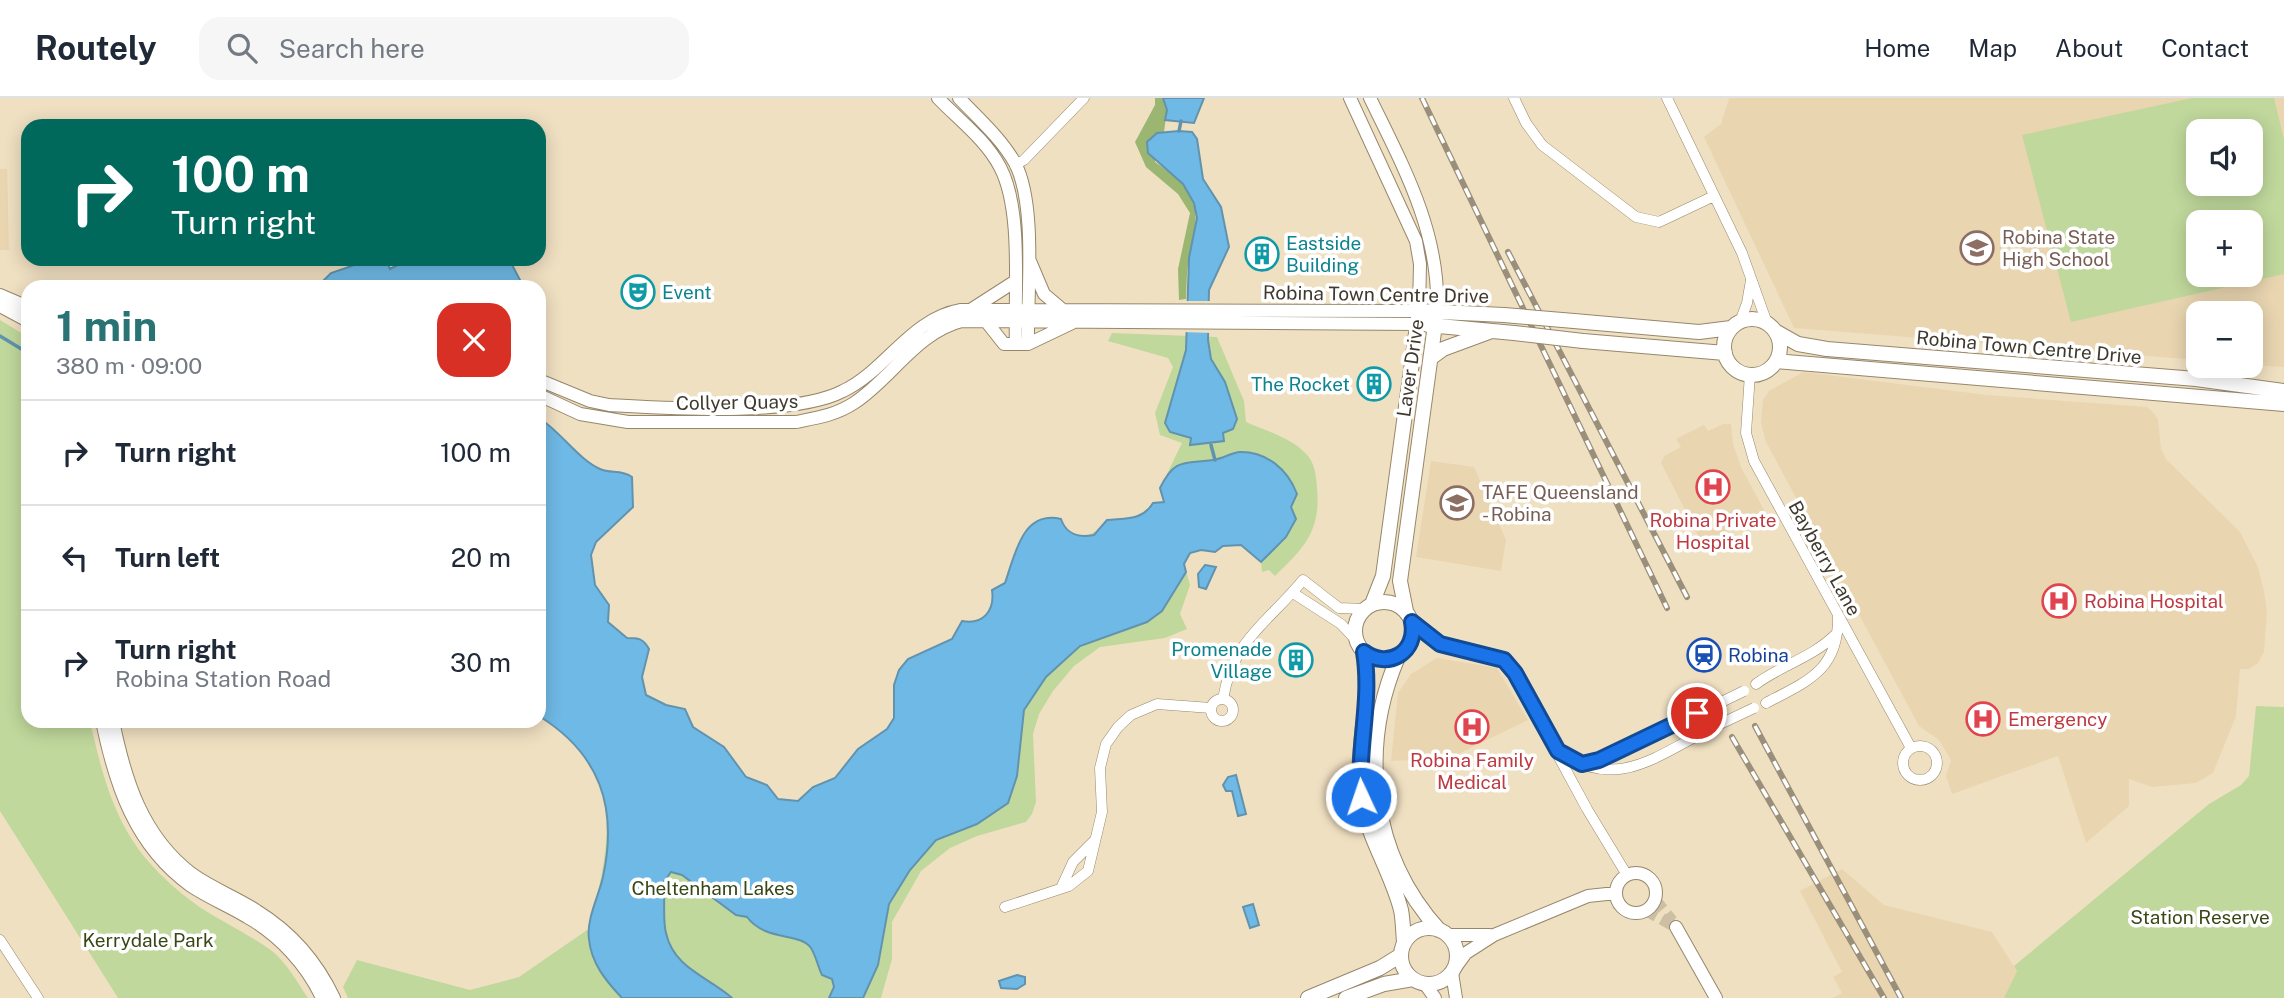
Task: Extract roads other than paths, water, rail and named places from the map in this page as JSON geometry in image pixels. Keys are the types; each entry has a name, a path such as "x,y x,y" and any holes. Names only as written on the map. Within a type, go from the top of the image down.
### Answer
{"main road":[{"name":"Robina Town Centre Drive","path":"1418,318 1437,310 1699,332 1735,325"},
{"name":"Laver Drive","path":"1409,617 1399,580 1437,310"},
{"name":"Robina Town Centre Drive","path":"1418,318 1436,326 1725,354"},
{"name":"Laver Drive","path":"1369,606 1383,576 1418,318"},
{"path":"1750,319 1771,327 1780,346 1776,361 1765,371 1750,374 1734,368 1725,354 1724,345 1735,325 1750,319"},
{"name":"Robina Town Centre Drive","path":"1771,327 1798,344 1827,349 2183,378 2284,391"},
{"path":"1432,357 1443,349 1493,331"},
{"name":"Robina Town Centre Drive","path":"1776,361 2284,404"},
{"path":"1346,998 1384,984 1440,982 1454,970 1457,950 1410,893 1376,801 1373,761 1381,704 1398,657 1410,644 1409,617 1390,603 1369,606 1355,626 1368,690 1359,765 1361,797 1368,827 1401,911 1406,973 1419,982"},
{"path":"1360,646 1380,660 1398,657"},
{"path":"1308,998 1380,968 1423,929 1443,932"}],"street":[{"path":"938,98 991,153 1008,183 1014,226 1014,282 1021,315"},
{"path":"959,98 1000,142 1015,165 1027,199 1022,344"},
{"path":"1015,165 1024,160 1084,98"},
{"name":"Laver Drive","path":"1350,98 1416,241 1420,264 1418,318"},
{"name":"Laver Drive","path":"1370,98 1426,221 1436,263 1437,310"},
{"path":"1514,98 1526,123 1542,145 1636,217 1659,222 1714,196"},
{"path":"1667,98 1751,276 1771,327"},
{"path":"1027,254 1044,294 1062,310"},
{"path":"1735,325 1748,303 1751,276"},
{"path":"972,309 1014,282"},
{"path":"0,296 21,304"},
{"path":"0,306 21,317"},
{"name":"Collyer Quays","path":"546,383 590,401 609,405 792,406 844,391 869,374 934,317 972,309 1076,321"},
{"name":"Robina Town Centre Drive","path":"1062,310 1173,316"},
{"name":"Collyer Quays","path":"546,399 580,414 628,422 796,422 820,418 851,405 941,328 962,321 1062,310"},
{"name":"Robina Town Centre Drive","path":"1076,321 1173,316 1418,318"},
{"path":"985,320 1004,344 1022,344 1076,321"},
{"name":"Bayberry Lane","path":"1750,374 1746,415 1749,448 1772,498 1911,748"},
{"path":"1223,699 1227,677 1237,653 1303,580 1339,608 1369,606"},
{"path":"1293,593 1340,624 1360,646"},
{"path":"1766,702 1816,675 1832,656 1838,616"},
{"path":"1409,617 1440,644 1504,660 1515,673 1587,809 1627,875"},
{"path":"1756,684 1773,671 1824,645 1835,635"},
{"path":"1709,708 1744,691"},
{"path":"1223,699 1234,708 1228,720 1214,719 1211,708 1217,700 1223,699"},
{"path":"1005,907 1076,882 1088,871 1102,812 1100,768 1106,744 1118,727 1131,715 1157,704 1211,708"},
{"path":"1718,725 1754,708"},
{"path":"1582,764 1612,754 1697,713"},
{"path":"104,728 119,789 149,845 189,884 247,916 277,938 304,968 322,998"},
{"path":"115,728 131,791 145,821 164,846 193,874 257,910 286,932 312,961 334,998"},
{"path":"1558,751 1602,771 1622,771 1706,731"},
{"path":"1061,888 1073,862 1095,840"},
{"path":"1643,874 1651,880 1656,891 1655,900 1645,911 1629,912 1618,899 1618,883 1627,875 1643,874"},
{"path":"1456,998 1454,970 1466,953 1494,935 1588,895 1618,899"},
{"path":"1676,927 1716,998"},
{"path":"1443,932 1494,935"},
{"path":"0,940 38,998"},
{"path":"1419,982 1435,998"}],"water":[{"path":"1163,98 1204,98 1194,123 1165,120 1167,110"},
{"path":"1192,132 1197,139 1203,179 1221,207 1229,247 1209,290 1208,340 1211,359 1225,382 1237,419 1233,429 1223,433 1224,441 1190,445 1191,438 1170,432 1165,423 1186,350 1189,258 1197,218 1194,203 1183,184 1148,153 1147,142 1157,133"},
{"path":"352,266 389,266 390,269 396,266 513,266 520,280 324,280 331,273"},
{"name":"Cheltenham Lakes","path":"546,424 592,465 632,477 633,507 596,542 591,555 595,585 609,605 608,622 627,638 642,641 649,649 642,677 646,695 666,705 685,709 693,727 724,747 746,777 767,785 778,799 798,801 813,787 835,778 858,749 887,729 894,718 894,685 899,670 908,659 952,639 962,621 976,621 986,615 992,604 992,590 1005,583 1022,537 1037,521 1061,519 1066,528 1074,534 1094,535 1107,520 1139,516 1153,503 1164,502 1160,488 1175,467 1239,452 1259,455 1275,464 1288,477 1297,494 1291,507 1296,519 1286,537 1261,562 1241,545 1223,546 1215,552 1201,550 1190,553 1184,564 1186,572 1162,611 1147,622 1080,646 1046,677 1024,710 1017,776 1008,803 977,824 936,840 910,870 889,904 878,965 863,998 829,998 834,987 832,979 822,975 813,951 806,943 763,930 747,917 736,915 682,875 671,872 663,883 665,927 670,945 684,964 732,998 622,998 596,964 589,939 589,924 603,877 607,852 605,805 600,784 590,765 577,747 546,721"},
{"path":"1205,565 1216,567 1206,589 1199,587 1198,574"},
{"path":"1236,775 1246,814 1238,816 1232,791 1226,791 1223,785 1228,777"},
{"path":"1253,904 1259,925 1250,928 1243,907"},
{"path":"1017,975 1025,977 1025,984 1017,989 1001,988 999,981"}],"waterway":[{"path":"1179,131 1181,121"},
{"path":"0,336 21,349"},
{"path":"1211,445 1215,460"}],"tunnel":[{"path":"1655,900 1672,921"},
{"path":"1646,910 1676,927"}],"railway":[{"path":"1422,98 1667,608"},
{"path":"1508,252 1687,597"},
{"path":"1755,726 1901,998"},
{"path":"1732,737 1884,998"}],"place":[{"name":"Robina State High School","path":"1977,248"},
{"name":"Eastside Building","path":"1262,254"},
{"name":"Event","path":"638,292"},
{"name":"The Rocket","path":"1374,384"},
{"name":"Robina Private Hospital","path":"1713,487"},
{"name":"TAFE Queensland - Robina","path":"1457,503"},
{"name":"Robina Hospital","path":"2059,601"},
{"name":"Robina","path":"1704,655"},
{"name":"Promenade Village","path":"1296,660"},
{"name":"Emergency","path":"1983,719"},
{"name":"Robina Family Medical","path":"1472,727"}],"park label":[{"name":"Station Reserve","path":"2200,917"},
{"name":"Kerrydale Park","path":"148,940"}]}
